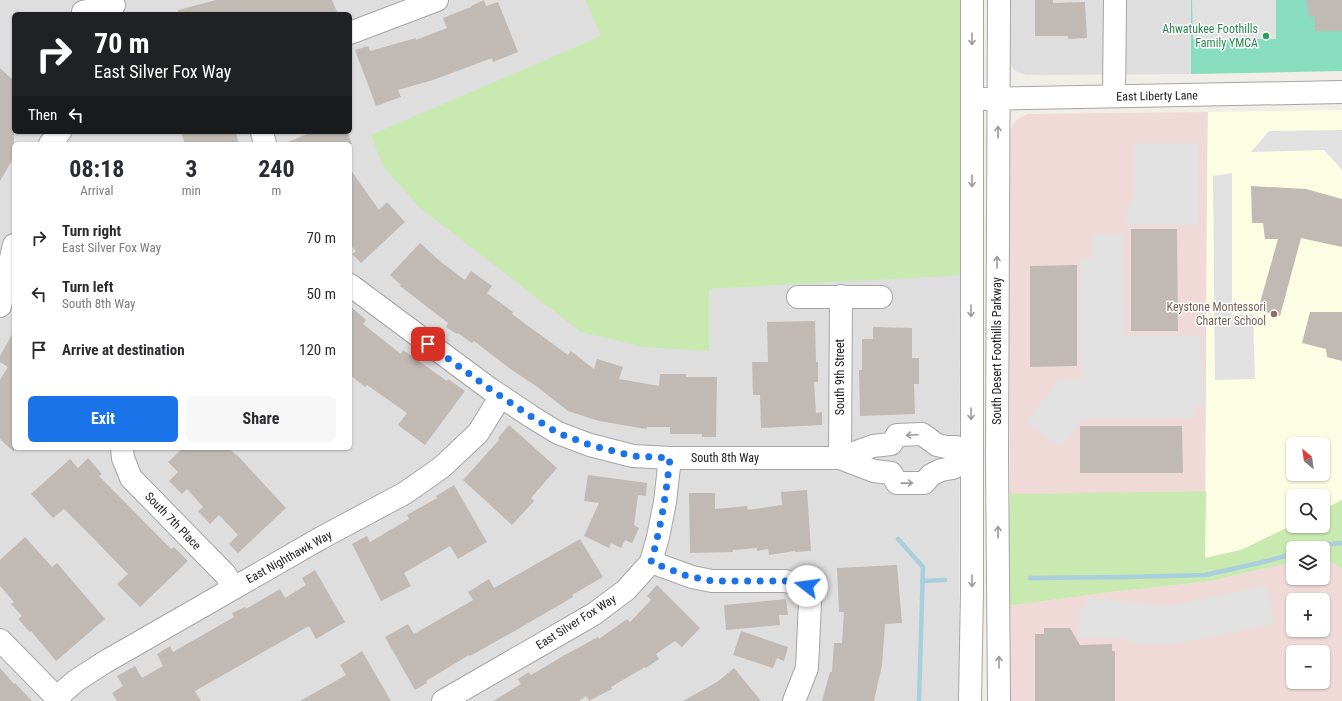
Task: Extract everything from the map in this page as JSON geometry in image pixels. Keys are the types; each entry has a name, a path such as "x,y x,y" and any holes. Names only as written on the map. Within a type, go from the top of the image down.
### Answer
{"street":[{"path":"352,32 437,0"},
{"path":"970,701 972,591 972,0"},
{"name":"South Desert Foothills Parkway","path":"999,0 997,457 999,701"},
{"path":"1114,96 1115,0"},
{"path":"82,9 115,6"},
{"name":"East Liberty Lane","path":"972,100 1342,92"},
{"path":"52,142 58,134"},
{"path":"0,306 12,254"},
{"name":"South 8th Way","path":"352,286 532,417 558,433 590,445 633,456 670,458 840,458 873,446 891,444 897,435 922,434 937,445 956,447 971,458"},
{"path":"798,296 881,297"},
{"name":"South 9th Street","path":"840,458 841,296"},
{"name":"East Nighthawk Way","path":"59,699 77,680 104,662 405,493 436,471 478,432 501,396"},
{"path":"931,441 931,475"},
{"path":"891,444 891,472 898,483 924,483 931,475 941,470 953,468 971,458"},
{"name":"South 7th Place","path":"122,450 122,458 131,478 225,574 234,588"},
{"name":"East Silver Fox Way","path":"443,701 594,614 626,590 651,562 665,502 670,458"},
{"name":"South 8th Way","path":"840,458 874,471 891,472"},
{"path":"651,562 686,576 712,581 785,581 807,586 810,602 807,668 794,701"},
{"path":"0,640 59,699"}],"shaded area":[{"path":"0,0 585,0 602,36 372,135 708,351 709,289 960,274 959,701 0,701"},
{"path":"1008,0 1191,0 1191,74 1026,75 1015,71 1010,64 1008,51"},
{"path":"1192,0 1276,0 1276,39 1193,39"},
{"name":"Keystone Montessori Charter School","path":"1342,110 1342,500 1330,506 1330,489 1286,489 1286,528 1241,550 1205,558 1208,112"},
{"path":"1208,112 1206,491 1010,494 1009,132 1016,120 1027,114"},
{"path":"1342,130 1342,170 1324,150 1251,152 1269,131"},
{"path":"1134,143 1198,143 1198,225 1126,225 1126,213 1134,195"},
{"path":"1232,173 1232,315 1253,314 1255,379 1215,380 1213,176"},
{"path":"1123,234 1124,335 1202,335 1203,406 1194,406 1194,418 1083,419 1060,448 1026,422 1059,379 1081,379 1080,258 1092,258 1092,235"},
{"path":"1330,561 1342,569 1342,701 1005,701 1007,606 1111,592 1211,581 1286,564 1286,585 1330,585"},
{"path":"1266,586 1274,624 1175,644 1138,644 1122,638 1078,638 1079,609 1086,608 1086,597 1169,606"}],"green space":[{"path":"585,0 960,0 963,275 709,289 709,351 644,347 581,332 419,207 383,166 371,135 601,36"},
{"name":"Ahwatukee Foothills Family YMCA","path":"1191,0 1342,0 1342,71 1191,74"},
{"path":"1206,491 1205,558 1241,550 1286,528 1286,533 1330,533 1330,506 1342,500 1342,569 1330,561 1330,541 1286,541 1286,564 1211,581 1111,592 1007,606 1010,494"}],"building":[{"path":"216,0 332,0 337,12 178,12 178,10"},
{"path":"484,0 486,6 498,2 518,52 493,62 492,58 433,80 398,90 401,97 376,106 355,50 368,46 370,51 416,38 416,40 447,28 443,18"},
{"path":"1035,0 1053,0 1053,3 1085,2 1087,38 1068,39 1068,36 1035,36"},
{"path":"1306,0 1342,0 1342,31 1315,31 1315,16 1309,17"},
{"path":"0,68 12,79 12,134 14,134 14,142 12,142 12,160 0,181"},
{"path":"182,134 236,134 238,142 184,142"},
{"path":"307,134 348,134 351,142 288,142"},
{"path":"352,172 379,210 387,202 405,222 361,263 352,254 356,251 352,247"},
{"path":"1251,186 1306,189 1342,199 1342,247 1301,238 1280,316 1258,310 1278,239 1265,239 1263,223 1252,223"},
{"path":"1131,229 1177,229 1178,331 1131,331"},
{"path":"420,243 441,262 465,280 471,271 492,286 487,293 513,312 512,314 568,355 571,351 594,369 597,359 623,367 619,379 659,386 660,374 686,374 686,377 717,377 716,437 702,437 702,434 670,434 670,427 647,427 646,429 599,421 568,411 474,341 472,343 446,327 448,323 400,286 401,285 390,275"},
{"path":"1077,265 1077,366 1030,367 1030,266"},
{"path":"352,308 366,320 363,324 401,354 403,350 447,381 448,379 465,391 425,445 398,425 407,413 367,385 365,387 352,377"},
{"path":"1310,312 1342,312 1342,361 1327,357 1326,349 1302,343"},
{"path":"815,321 816,362 818,362 818,382 814,382 816,413 822,412 822,425 761,428 760,395 753,395 752,362 768,362 767,322"},
{"path":"873,327 912,328 912,358 919,358 919,384 914,384 915,414 860,416 859,370 862,370 862,339 873,339"},
{"path":"12,335 12,450 14,450 14,452 0,439 0,380 8,367 0,362 0,356"},
{"path":"509,425 557,468 531,498 534,501 512,525 463,480 499,440 498,438"},
{"path":"1080,426 1182,426 1183,473 1080,473"},
{"path":"181,450 231,450 286,508 238,553 229,544 238,535 219,515 210,524 198,511 203,507 187,489 182,494 169,481 178,472 168,462"},
{"path":"88,458 102,474 99,476 171,549 174,547 188,561 140,607 117,584 128,574 64,509 53,518 31,494 70,459 78,468"},
{"path":"588,475 647,483 646,496 638,495 634,525 639,528 632,543 625,540 621,548 611,543 609,548 584,536 599,503 584,501"},
{"path":"454,485 487,542 458,559 450,546 404,573 411,586 381,601 352,544 367,536 370,542 409,519 407,515 437,498 436,496"},
{"path":"807,490 811,551 795,551 769,555 768,549 757,551 757,548 733,550 733,552 690,553 689,493 715,493 715,509 747,506 748,510 782,505 781,492"},
{"path":"25,537 52,567 57,563 105,619 56,661 31,631 30,632 18,619 22,616 11,604 14,602 0,586 0,560"},
{"path":"580,539 603,577 572,595 573,597 470,656 469,655 426,681 427,683 415,690 385,637 408,624 414,634 473,600 468,592 489,579 494,588"},
{"path":"897,565 902,623 885,624 882,665 874,701 822,701 830,672 832,672 834,643 842,643 844,612 839,612 837,568"},
{"path":"315,570 345,622 316,639 309,626 195,691 201,701 117,701 112,693 123,686 117,676 135,666 142,678 163,666 157,654 170,646 173,652 234,617 232,613 245,607 246,609 280,589 285,598 306,585 302,578"},
{"path":"657,585 700,628 682,647 675,641 656,654 659,659 646,668 645,667 611,687 612,689 589,701 586,696 579,701 493,701 521,684 518,679 529,672 531,675 598,637 599,639 627,619 630,622 651,600 647,596"},
{"path":"786,599 788,615 779,615 780,625 726,630 724,605"},
{"path":"1044,628 1070,628 1080,645 1112,644 1112,651 1115,651 1115,701 1035,701 1035,634 1044,634"},
{"path":"741,631 788,647 784,661 777,658 773,668 733,655"},
{"path":"362,651 391,701 300,701 346,675 340,665"},
{"path":"0,668 14,684 15,683 32,701 0,701"},
{"path":"734,668 761,701 683,701 717,682"}],"waterway":[{"path":"898,539 923,567 919,701"},
{"path":"1330,544 1342,543"},
{"path":"1030,578 1205,575 1286,556"},
{"path":"922,581 945,580"}],"place":[{"name":"Ahwatukee Foothills Family YMCA","path":"1266,36"},
{"name":"Keystone Montessori Charter School","path":"1274,314"}],"route":[{"path":"428,344 490,389 558,433 590,445 633,456 670,458 665,502 651,562 684,575 712,581 785,581 807,586"}]}
